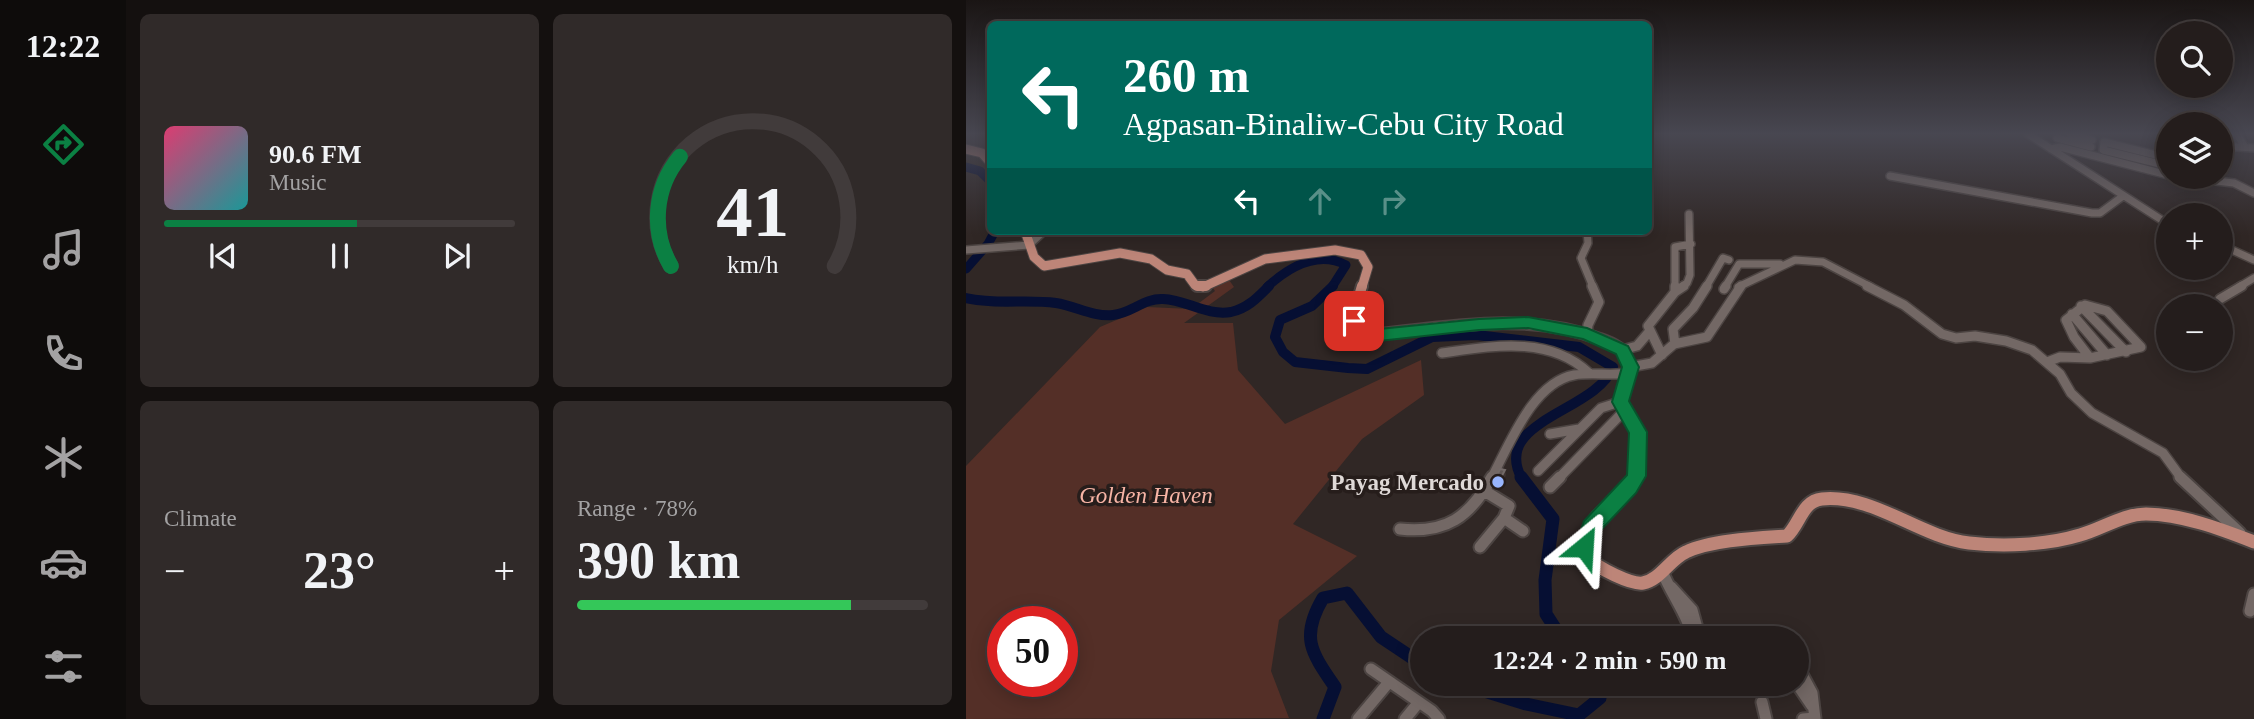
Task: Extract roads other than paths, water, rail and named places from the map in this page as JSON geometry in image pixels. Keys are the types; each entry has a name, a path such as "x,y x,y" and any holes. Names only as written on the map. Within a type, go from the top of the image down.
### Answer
{"main road":[{"path":"1026,235 1034,257 1044,266 1120,253 1151,259 1167,270 1187,274 1195,285 1203,287 1265,259 1346,250 1361,255 1368,267 1353,316 1359,330 1371,335 1479,324 1528,323 1587,334 1622,350 1625,372 1622,406 1638,432 1636,476 1630,488 1591,527 1584,547 1590,560 1629,583 1646,583 1678,555 1700,547 1754,538 1787,536 1793,532 1806,506 1826,499 1860,506 1968,542 2062,540 2144,513 2250,540"}],"street":[{"path":"2079,168 2156,217"},
{"path":"1890,176 2100,214 2123,196"},
{"path":"2233,184 2254,193"},
{"path":"1662,355 1648,326 1675,292 1687,283 1690,275 1689,214"},
{"path":"966,250 1029,245 1040,235"},
{"path":"1587,235 1588,243 1581,257 1599,302 1588,325 1587,334"},
{"path":"1675,292 1675,247 1691,244"},
{"path":"2233,251 2254,260"},
{"path":"1675,344 1673,329 1687,317 1723,258 1729,260"},
{"path":"1724,289 1739,264 1782,264 1813,260 1904,305 1942,334 1956,338 1975,336 2016,343 2032,350 2060,374 2082,405 2162,453 2186,485 2250,540"},
{"path":"1400,529 1430,531 1448,526 1464,517 1486,492 1516,429 1545,392 1570,375 1589,373 1604,376 1625,372 1650,365 1675,344 1701,341 1707,337 1738,287 1782,264"},
{"path":"2228,294 2254,278"},
{"path":"2047,362 2060,357 2090,358 2141,347 2107,311 2081,306"},
{"path":"2081,306 2066,320 2074,337 2090,358"},
{"path":"2081,306 2126,352"},
{"path":"2072,314 2107,355"},
{"path":"1622,350 1637,346 1649,332"},
{"path":"1442,353 1508,345 1541,349 1569,355 1589,373"},
{"path":"1538,471 1601,408 1622,406"},
{"path":"1550,487 1622,406"},
{"path":"1550,434 1579,429"},
{"path":"1480,547 1504,518 1509,506 1486,492"},
{"path":"1504,518 1523,531"},
{"path":"1662,571 1669,586 1681,594 1695,626"},
{"path":"2249,611 2254,594"},
{"path":"1371,669 1439,719"},
{"path":"1358,719 1389,682"},
{"path":"1809,687 1812,693 1811,716"},
{"path":"1802,696 1811,716"},
{"path":"1405,719 1419,702"},
{"path":"1762,702 1766,719"}],"waterway":[{"path":"968,168 980,171 987,178"},
{"path":"966,269 993,235"},
{"path":"1267,287 1294,267 1325,259 1346,265 1332,287"},
{"path":"966,298 1056,303 1106,315 1120,314 1150,301 1163,299 1222,313 1247,305 1269,286"},
{"path":"1332,287 1312,306 1280,320 1275,337 1283,352 1295,362 1367,369 1432,337 1476,335 1579,347 1613,367 1603,382 1532,430 1520,443 1516,459 1522,478"},
{"path":"1522,478 1553,519 1545,580 1546,614 1554,626"},
{"path":"1323,719 1335,687 1315,654 1310,634 1323,598 1347,593 1381,637 1410,656"},
{"path":"1500,696 1579,715 1600,696"}],"place":[{"name":"Payag Mercado","path":"1498,482"}],"park label":[{"name":"Golden Haven","path":"1146,495"}]}
